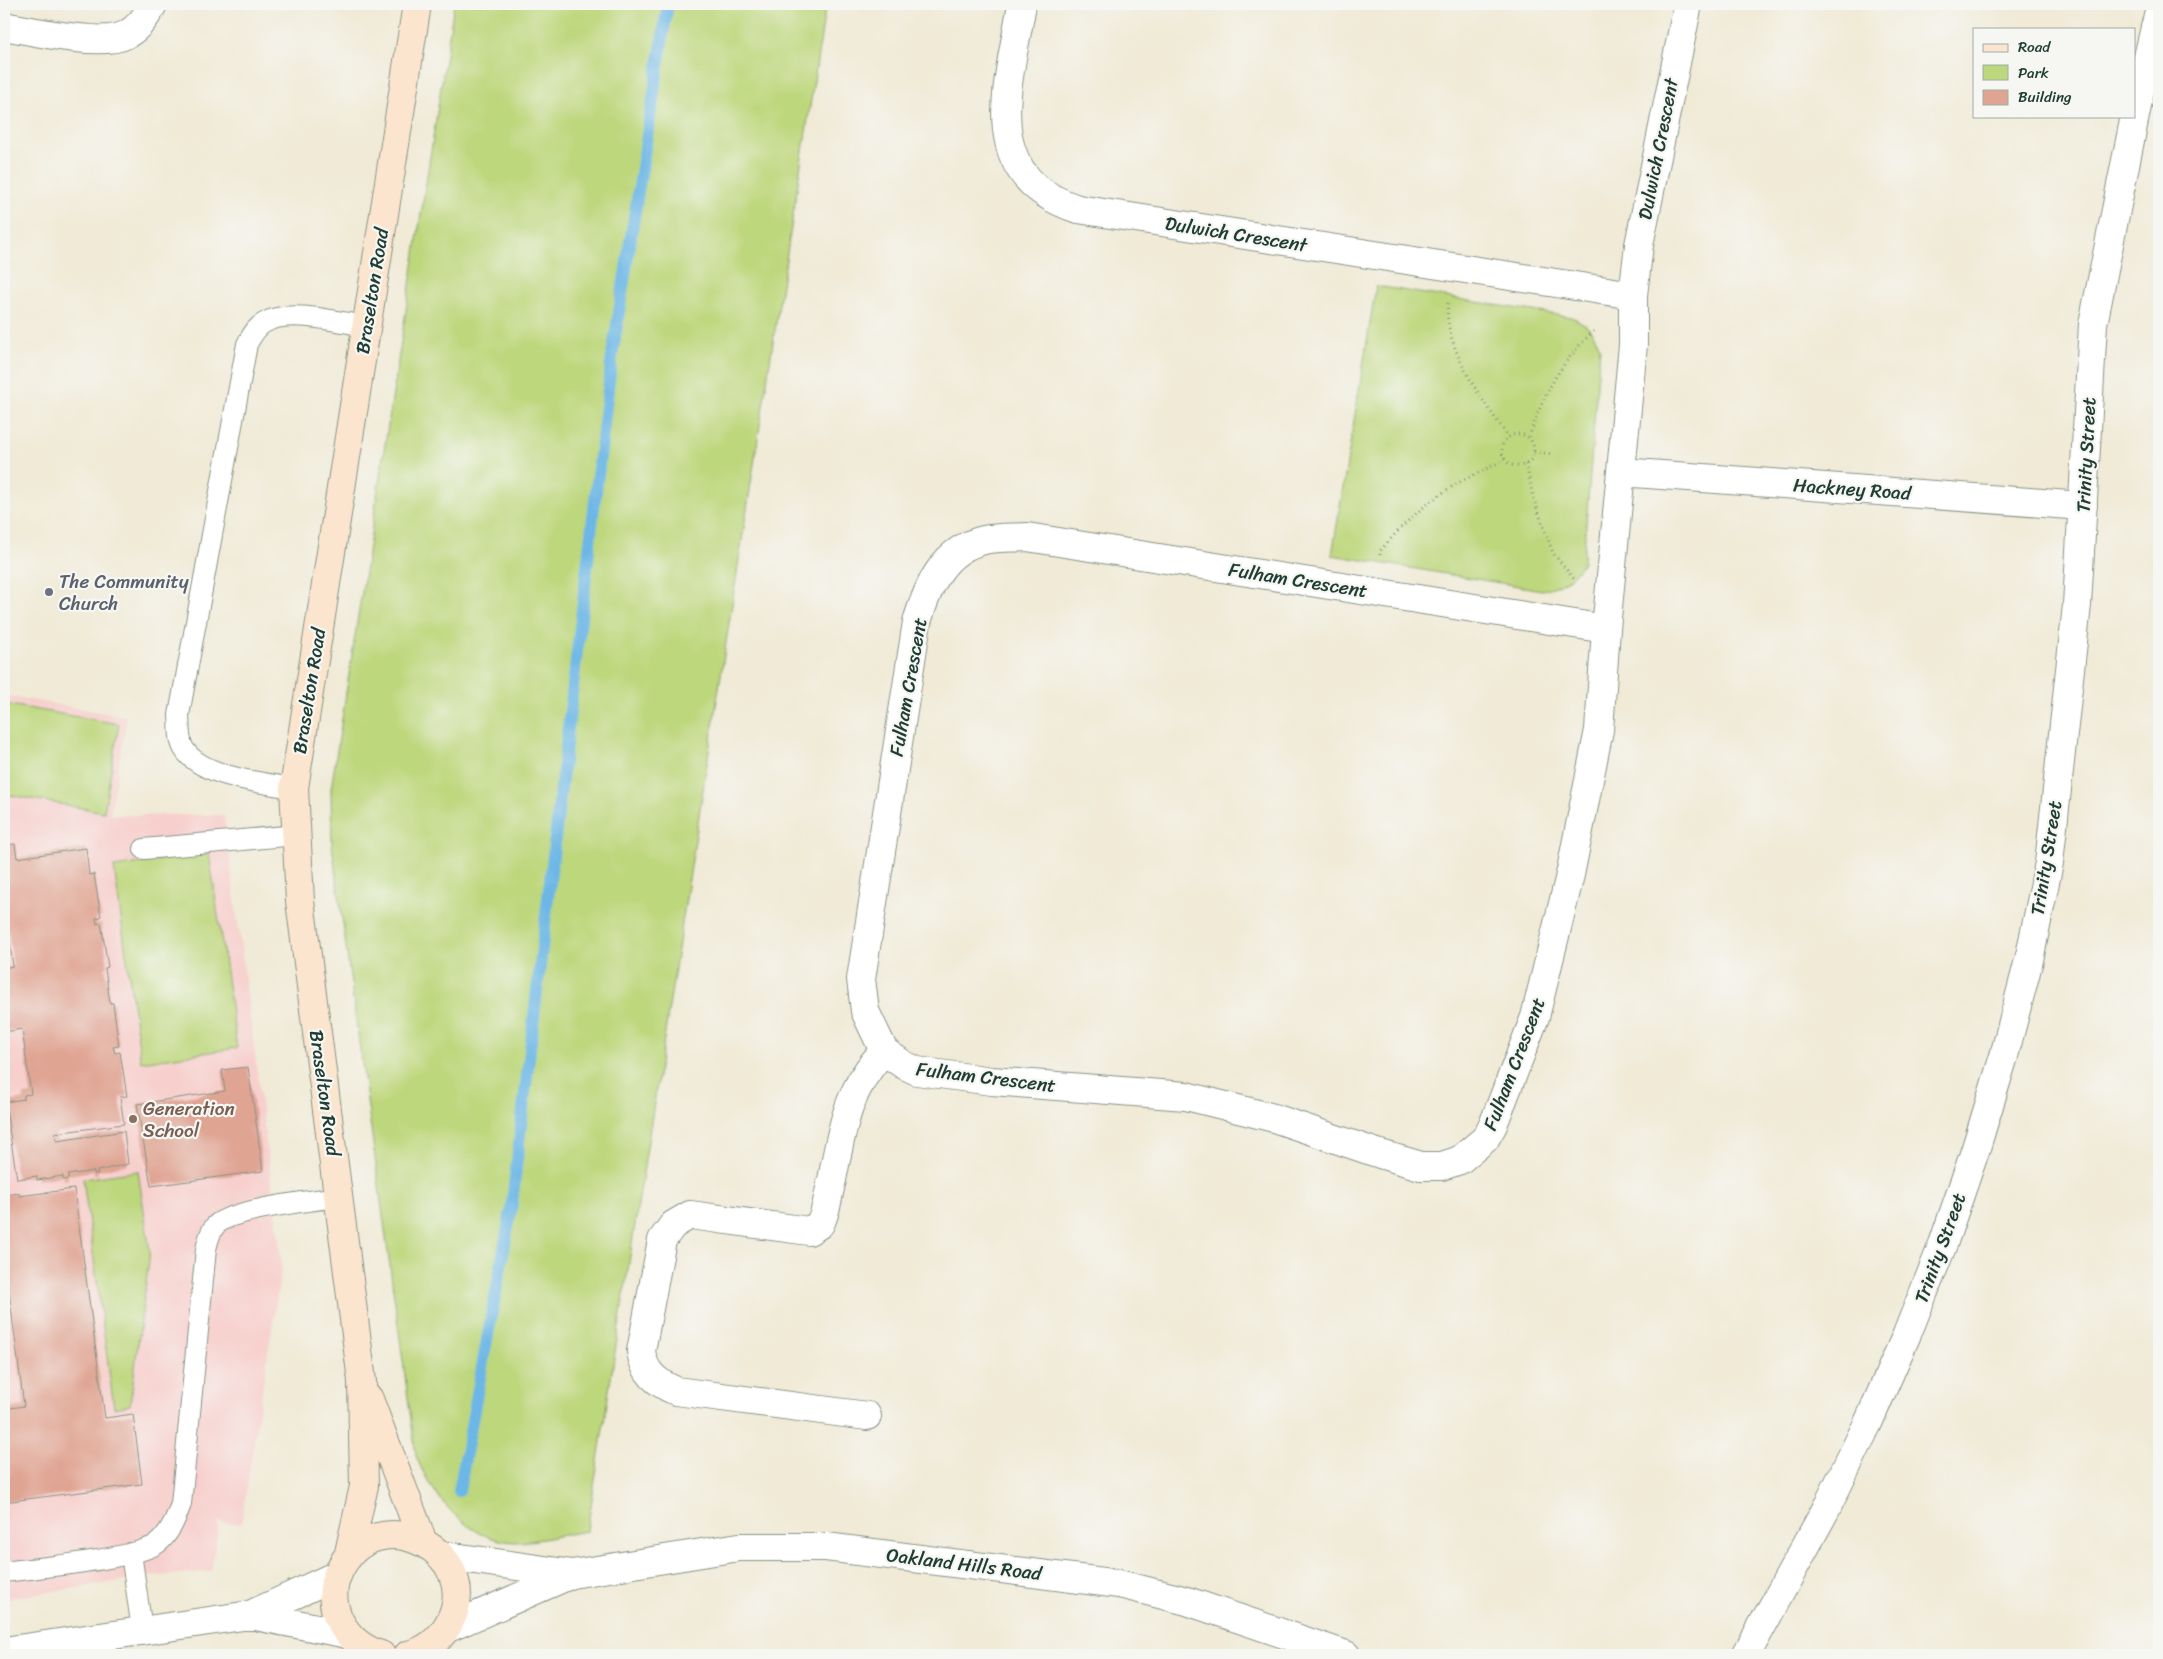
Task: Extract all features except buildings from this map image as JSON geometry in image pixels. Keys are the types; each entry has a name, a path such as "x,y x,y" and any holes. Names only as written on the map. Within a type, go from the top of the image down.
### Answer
{"street":[{"path":"4,26 103,40 125,36 139,25 153,4"},
{"name":"Braselton Road","path":"364,1648 338,1618 334,1601 364,1486 362,1381 300,901 294,788 417,4"},
{"name":"Dulwich Crescent","path":"1022,4 1005,112 1006,132 1011,152 1021,171 1047,197 1078,209 1633,295"},
{"name":"Dulwich Crescent","path":"1621,472 1633,345 1633,295 1639,245 1688,4"},
{"name":"Trinity Street","path":"2136,111 2159,11"},
{"name":"Trinity Street","path":"1746,1655 1825,1511 1868,1423 1907,1334 1943,1244 2004,1056 2029,960 2049,863 2076,606 2094,324 2135,118"},
{"name":"Hackney Road","path":"1621,472 2083,506"},
{"name":"Fulham Crescent","path":"1607,625 1375,592 1027,536 984,540 959,550 941,567 927,590 917,622 861,979 865,1011 884,1051 904,1065 917,1071 992,1081 1186,1096 1274,1118 1421,1166 1442,1166 1460,1160 1485,1139 1493,1125 1535,1017 1570,875 1600,730 1607,625 1621,472"},
{"path":"867,1416 676,1391 657,1382 650,1375 645,1367 641,1351 662,1240 673,1225 690,1215 709,1216 809,1231 820,1224 847,1113 858,1084 867,1069 884,1051"},
{"name":"Braselton Road","path":"362,1381 431,1549 450,1570 456,1591 454,1609 437,1642"},
{"path":"4,1651 250,1615 342,1566 366,1542 386,1535 404,1536 431,1549"},
{"name":"Oakland Hills Road","path":"437,1642 572,1574 739,1547 826,1547 1119,1584 1187,1601 1346,1655"},
{"name":"Oakland Hills Road","path":"431,1549 572,1574"},
{"path":"250,1615 364,1648"},
{"path":"408,1655 437,1642"}],"lane":[{"path":"294,788 234,778 194,759 184,749 180,735 179,715 247,344 255,330 264,323 279,317 301,317 366,326"},
{"path":"144,849 296,835"},
{"path":"4,1572 131,1554 157,1544 175,1521 181,1504 206,1249 215,1226 234,1215 339,1197"},
{"path":"131,1554 142,1630"}],"path":[{"path":"1452,268 1447,309 1448,326 1468,373 1486,406 1508,436"},
{"path":"1529,437 1548,387 1565,361 1574,349 1633,295"},
{"path":"1518,433 1529,437 1534,447 1532,458 1526,464 1517,466 1509,463 1505,458 1502,445 1508,436 1518,433"},
{"path":"1534,452 1553,454"},
{"path":"1375,592 1380,551 1404,522 1433,498 1460,482 1489,470 1505,458"},
{"path":"1526,464 1533,497 1553,553 1607,625"}],"shaded area":[{"name":"Generation School","path":"4,695 127,717 110,815 224,815 282,1265 241,1524 219,1522 211,1571 148,1577 4,1599"}],"green space":[{"path":"454,4 826,4 587,1531 523,1542 498,1540 481,1534 467,1525 441,1500 431,1486 416,1456 332,845 331,789"},
{"path":"1376,286 1571,317 1586,325 1595,337 1600,348 1583,562 1566,581 1542,590 1332,555"},
{"path":"4,704 119,724 104,812 4,794"},
{"path":"209,853 237,1048 141,1062 114,867"},
{"path":"138,1171 150,1252 130,1405 114,1408 83,1179"}],"waterway":[{"path":"459,1491 511,1211 612,356 668,4"}],"place":[{"name":"The Community Church","path":"49,592"},
{"name":"Generation School","path":"133,1119"}]}
